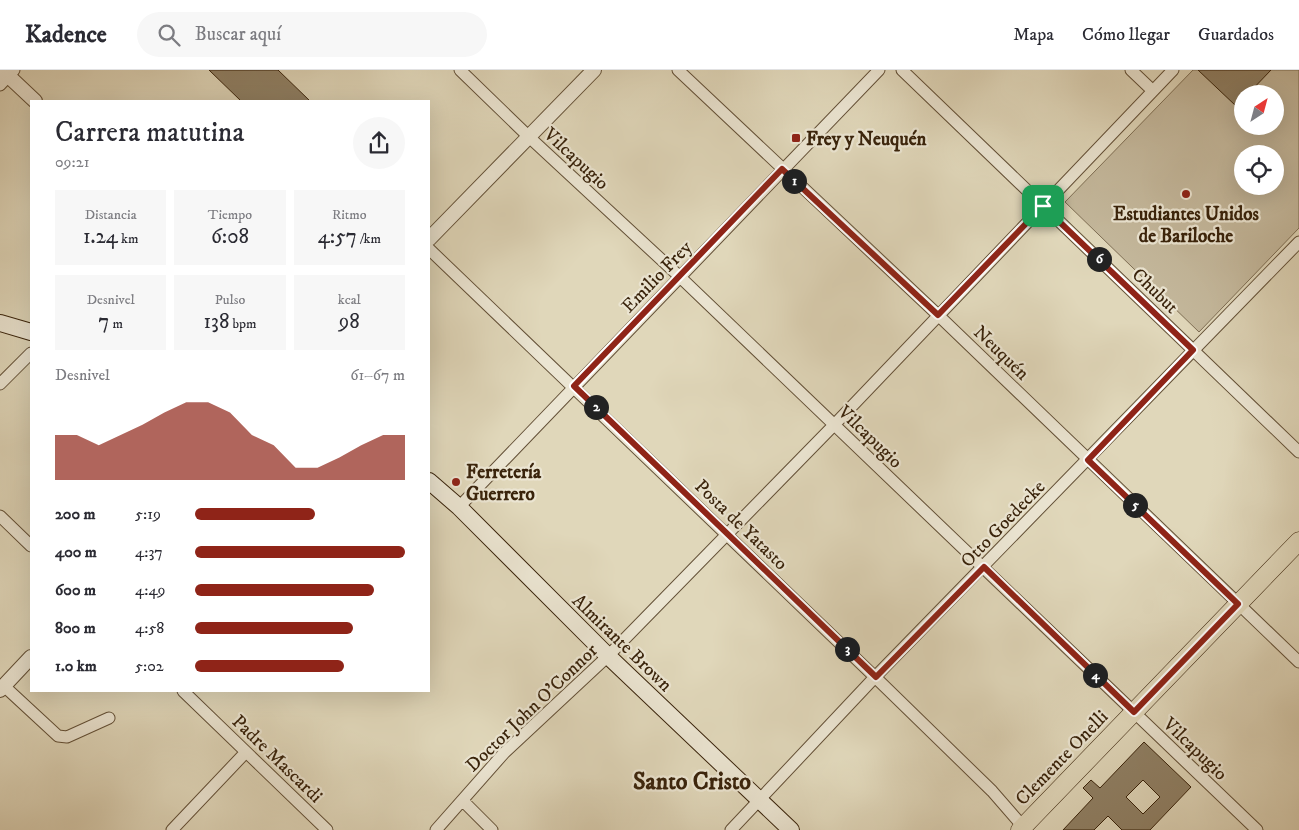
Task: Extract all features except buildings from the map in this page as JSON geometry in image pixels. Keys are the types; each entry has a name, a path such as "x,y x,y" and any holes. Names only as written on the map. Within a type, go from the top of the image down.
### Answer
{"main road":[{"path":"0,323 30,332"},
{"name":"Almirante Brown","path":"430,482 459,508 608,656 792,830"},
{"name":"Clemente Onelli","path":"1023,829 1299,541"}],"street":[{"name":"Vilcapugio","path":"460,70 679,276 1257,830"},
{"path":"430,238 594,70"},
{"name":"Neuquén","path":"678,70 938,315 1299,662"},
{"name":"Emilio Frey","path":"459,508 679,276 879,70"},
{"name":"Chubut","path":"902,70 1299,452"},
{"path":"1131,70 1153,91"},
{"name":"Doctor John O'Connor","path":"436,830 504,753 608,656 834,426 1173,70"},
{"path":"6,75 33,100"},
{"name":"Otto Goedecke","path":"731,830 876,677 1299,242"},
{"name":"Posta de Yatasto","path":"430,250 876,677 992,791 1023,829"},
{"path":"0,384 30,354"},
{"path":"0,516 30,545"},
{"path":"30,658 2,688 58,736 67,737 109,718"},
{"name":"Padre Mascardi","path":"184,692 327,830"},
{"path":"172,830 246,752"},
{"path":"463,801 492,830"}],"shaded area":[{"name":"Estudiantes Unidos de Bariloche","path":"1193,70 1299,70 1299,228 1199,332 1065,202"}],"place":[{"name":"Frey y Neuquén","path":"796,138"},
{"name":"Estudiantes Unidos de Bariloche","path":"1186,194"},
{"name":"Ferretería Guerrero","path":"456,482"}],"district":[{"name":"Santo Cristo","path":"692,781"}],"route":[{"path":"782,169 938,315 1043,206 1193,350 1088,460 1238,604 1134,712 984,567 876,677 574,386 782,169"}]}
